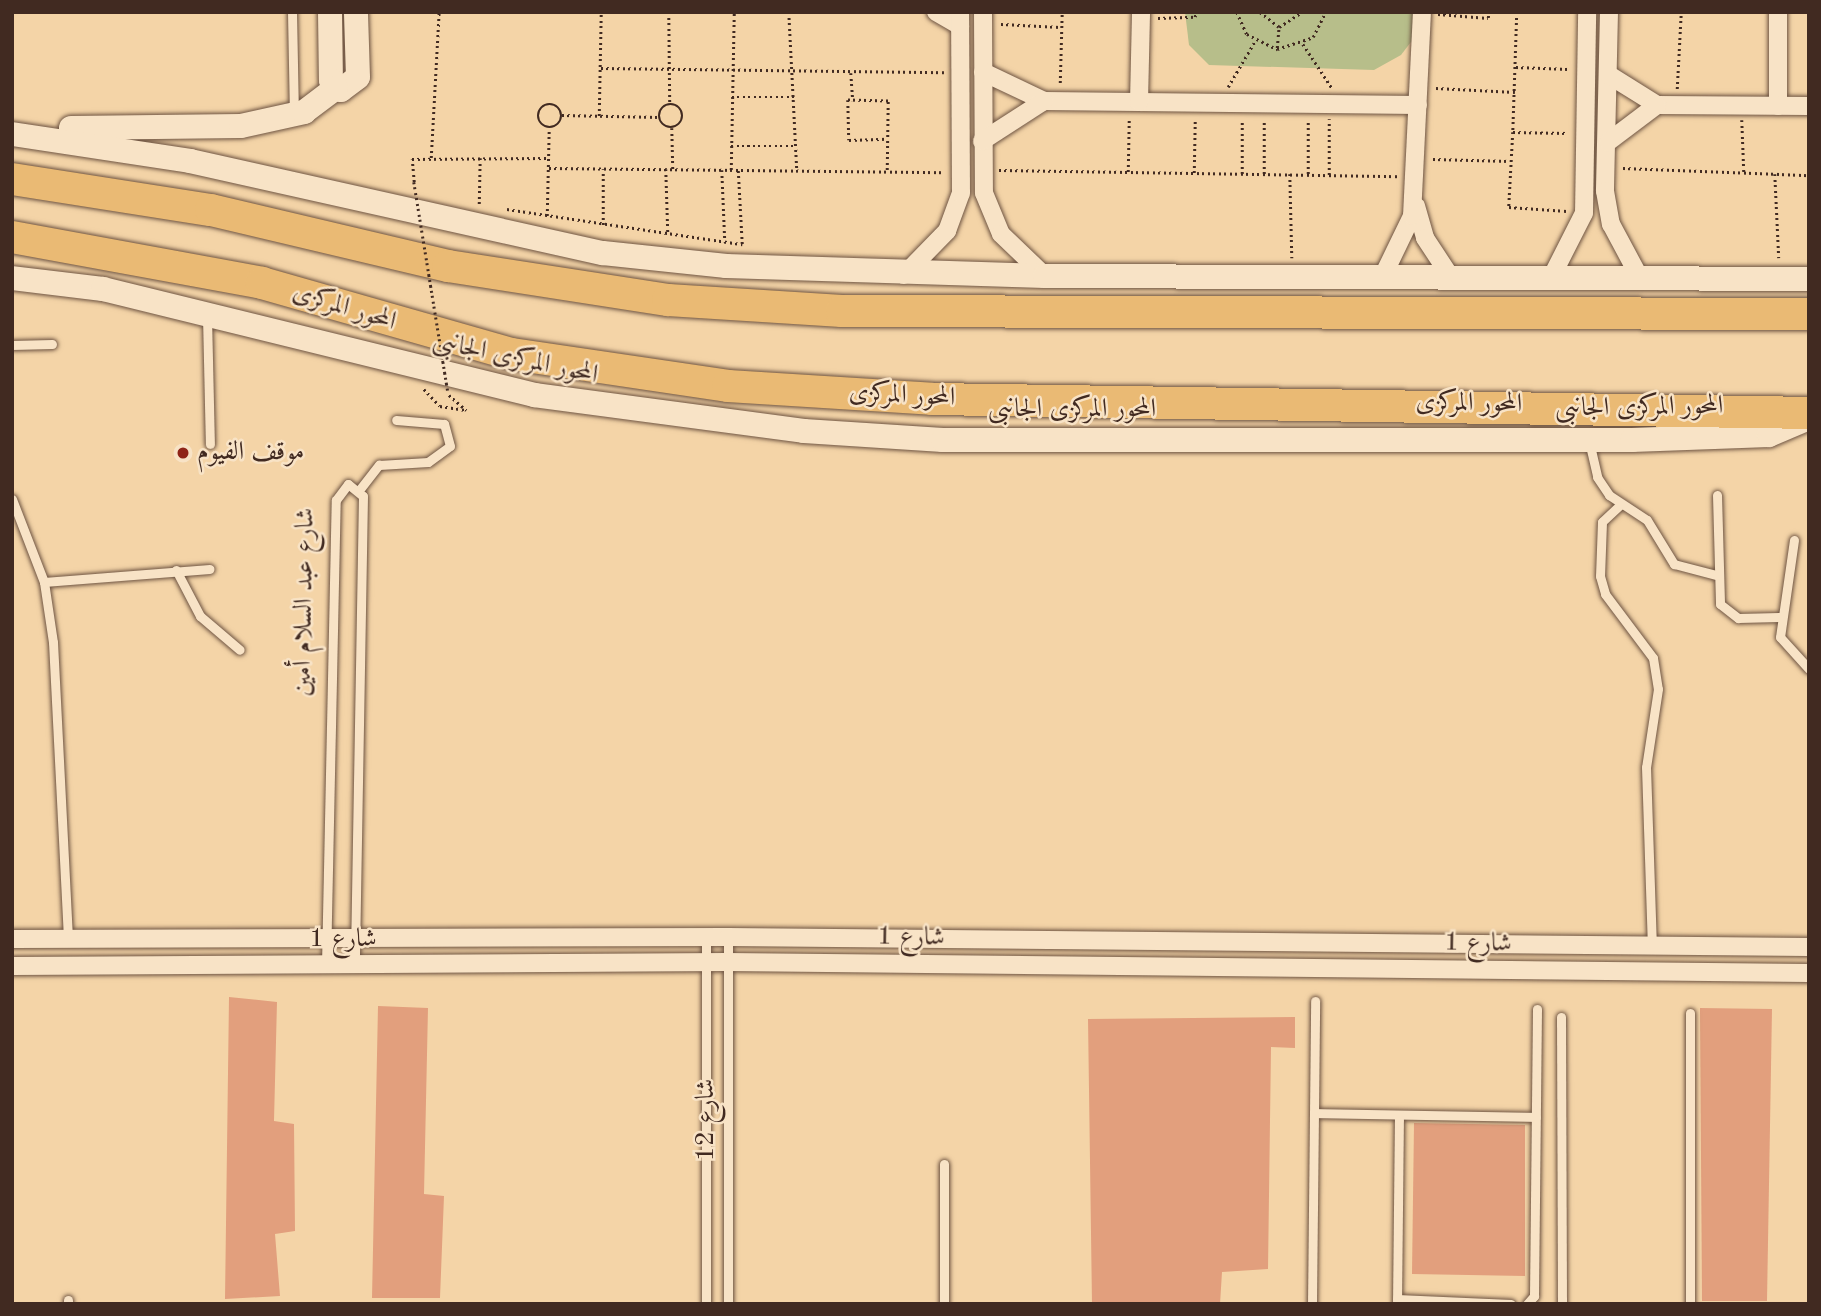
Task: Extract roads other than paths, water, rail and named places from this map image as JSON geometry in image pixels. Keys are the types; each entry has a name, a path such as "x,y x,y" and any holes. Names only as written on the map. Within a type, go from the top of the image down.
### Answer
{"highway":[{"path":"12,179 186,205 448,266 668,300 856,311 1809,314"},
{"name":"المحور المركزى","path":"12,237 262,283 512,354 728,386 932,399 1809,416"}],"main road":[{"path":"330,12 336,88"},
{"path":"44,137 79,128 220,129 314,108 336,88 356,83 356,12"},
{"path":"12,134 190,161 603,253 904,275 1550,280 1809,279"},
{"name":"المحور المركزى الجانبى","path":"14,279 207,313 481,384 735,425 943,440 1589,439 1762,435 1809,416"}],"street":[{"path":"904,275 947,231 959,203 960,19 936,12"},
{"path":"1550,280 1584,213 1587,12"},
{"path":"1609,12 1606,167 1611,224 1641,280"},
{"path":"1777,12 1778,106"},
{"path":"1422,13 1415,196 1425,238 1452,279"},
{"path":"1134,102 1141,16"},
{"path":"983,18 982,169 993,221 1045,276"},
{"path":"983,72 1052,101 1336,104 1418,96"},
{"path":"1609,75 1657,105 1809,106"},
{"path":"982,141 1052,101"},
{"path":"1608,142 1657,105"},
{"path":"1382,278 1405,236 1415,196"},
{"name":"شارع 1","path":"12,939 728,937 1809,947"},
{"name":"شارع 1","path":"12,966 355,967 727,962 1809,974"}],"lane":[{"path":"292,12 295,114"},
{"path":"207,313 210,444"},
{"path":"12,345 52,344"},
{"path":"355,967 360,489 379,466 428,462 450,446 444,424 396,420"},
{"path":"1589,439 1597,477 1621,504 1647,520 1674,564 1716,575"},
{"name":"شارع عبد السلام أمين","path":"326,967 336,499 342,487 360,489"},
{"path":"1717,495 1716,575 1726,614 1779,617"},
{"path":"12,499 44,582 62,754 68,939"},
{"path":"1621,504 1602,522 1600,576 1605,594 1653,658 1658,689 1646,767 1652,946"},
{"path":"1794,540 1779,617 1786,648 1809,669"},
{"path":"44,582 209,569"},
{"path":"176,570 200,616 240,650"},
{"name":"شارع 12","path":"706,937 706,1304"},
{"name":"شارع 12","path":"728,937 728,1304"},
{"path":"1312,1304 1315,1001"},
{"path":"1527,1304 1535,1292 1537,1009"},
{"path":"1690,1013 1690,1304"},
{"path":"1562,1017 1562,1304"},
{"path":"1314,1113 1536,1117"},
{"path":"1399,1115 1397,1302 1511,1304"},
{"path":"944,1164 944,1304"}],"place":[{"name":"موقف الفيوم","path":"183,453"}]}
